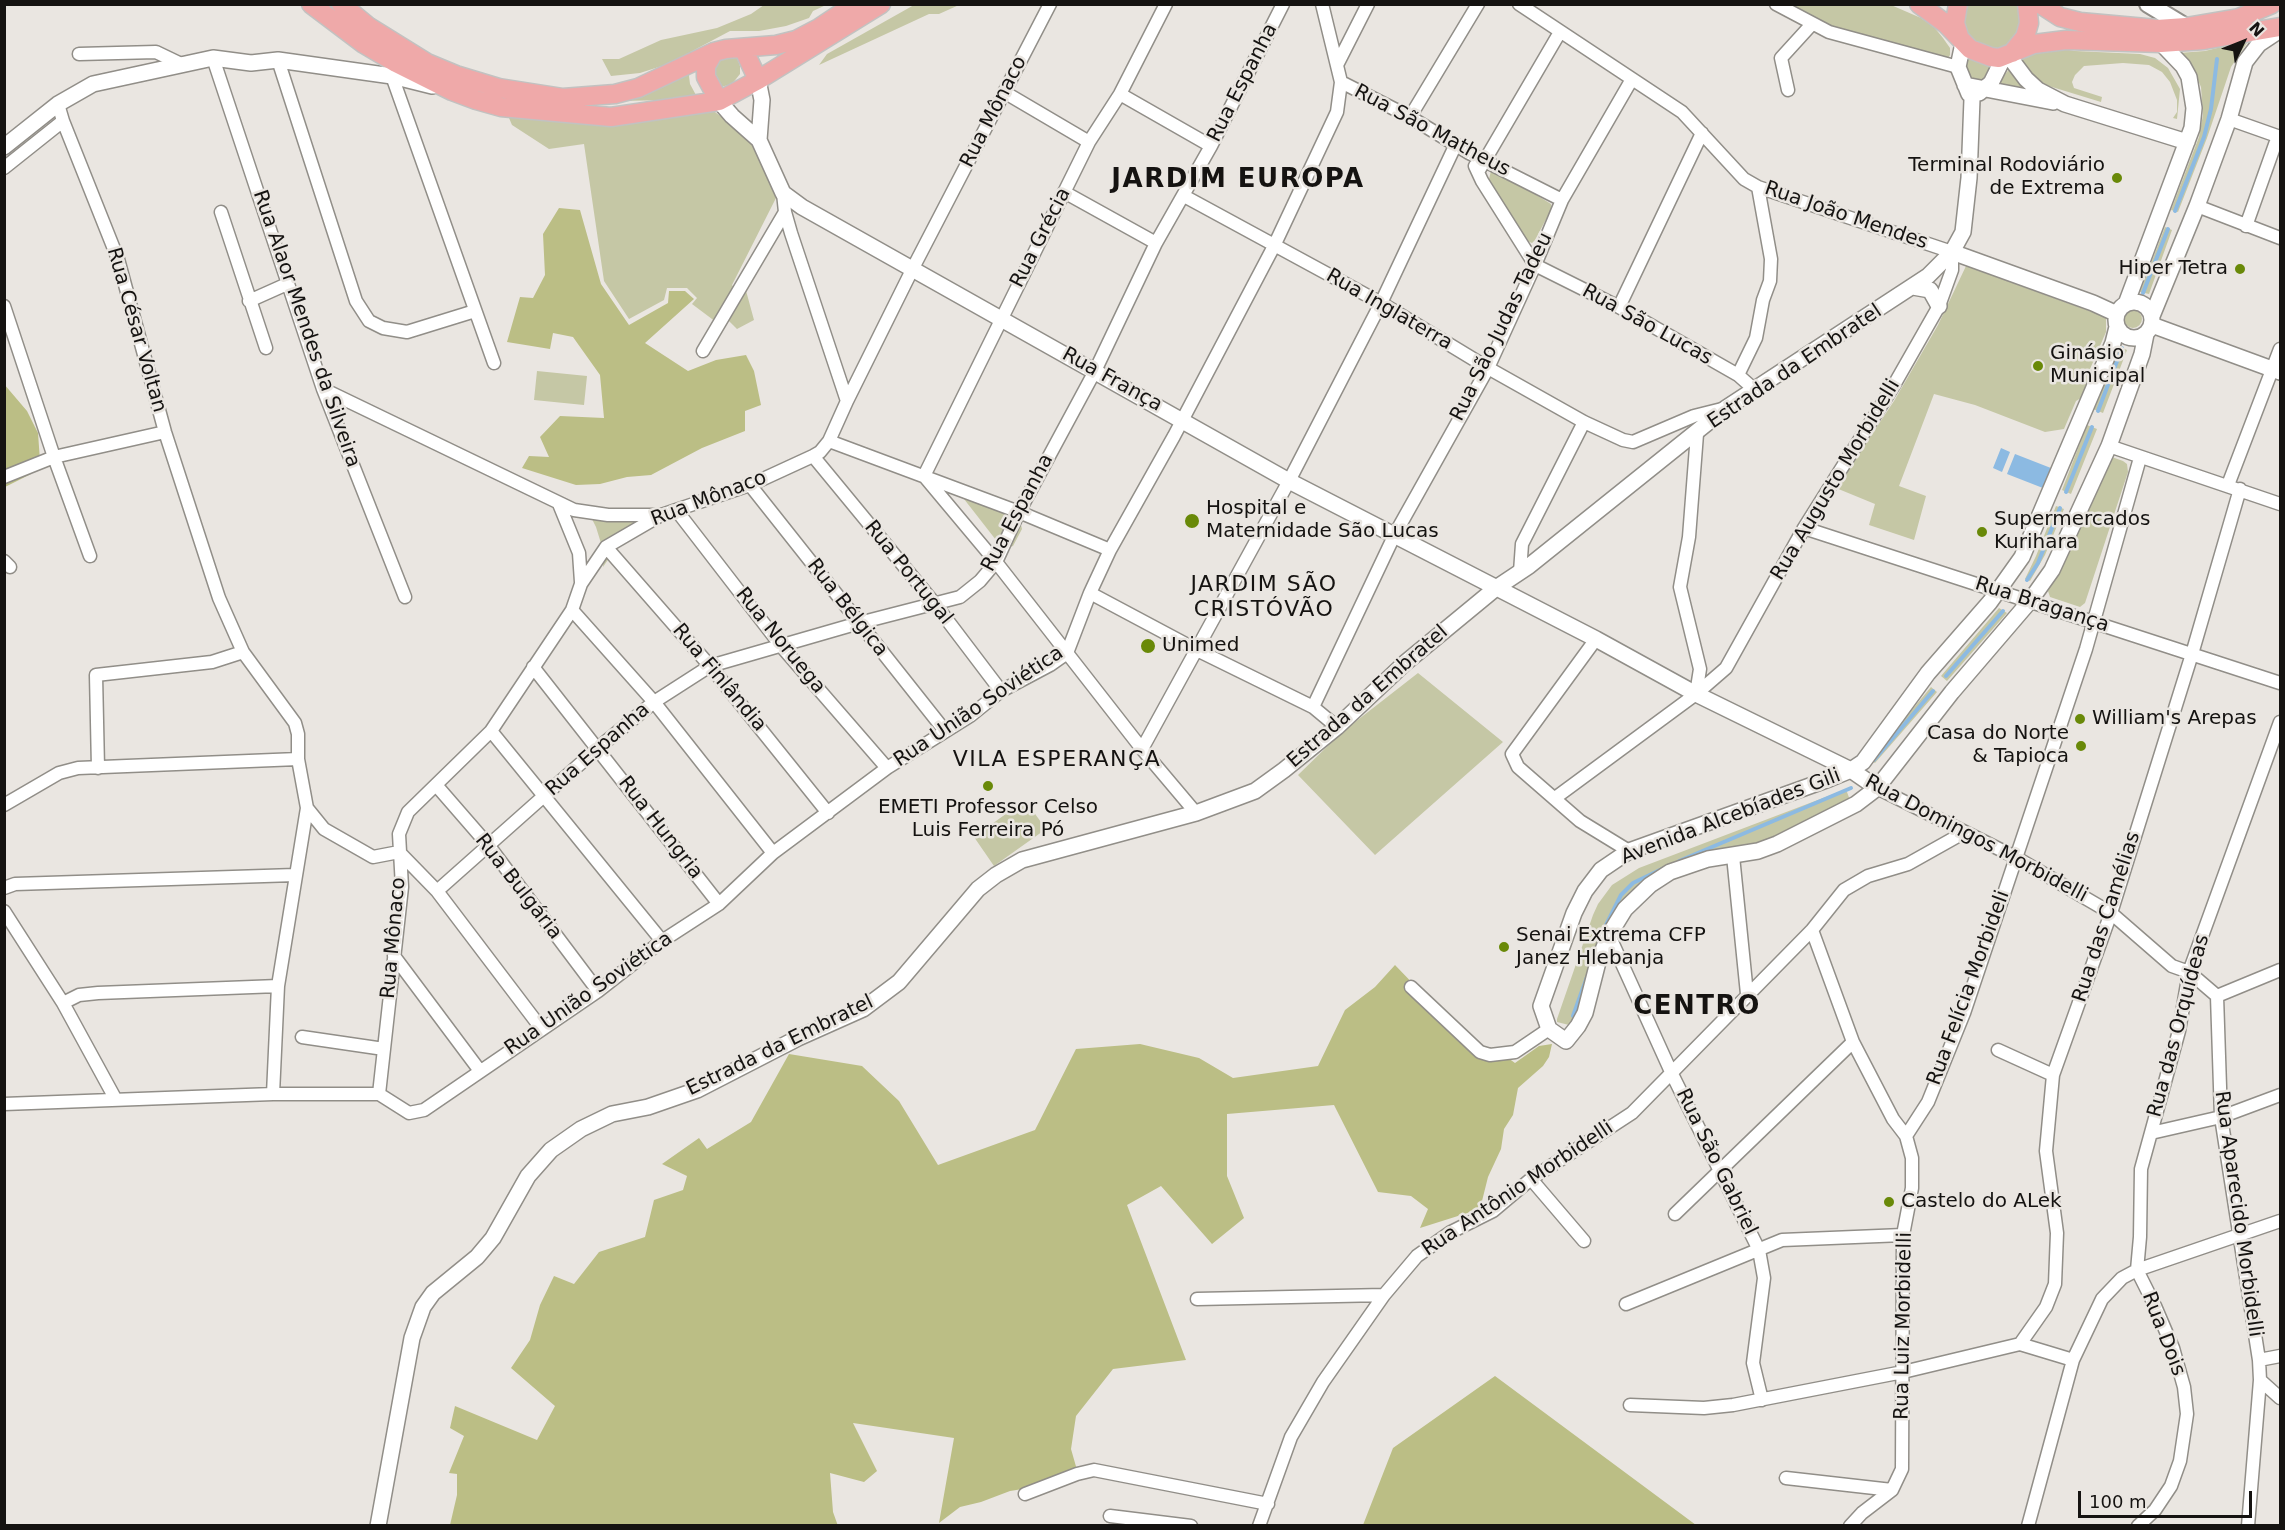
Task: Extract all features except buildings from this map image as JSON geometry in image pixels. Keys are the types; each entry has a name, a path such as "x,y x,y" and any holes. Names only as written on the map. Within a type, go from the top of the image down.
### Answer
{"main road":[{"path":"311,4 364,44 452,91 501,107 611,117 719,101 758,80 881,4"},
{"path":"341,4 369,27 427,63 456,75 500,88 563,98 615,94 638,88 714,52 777,45 796,40 855,4"},
{"path":"1919,4 1961,40 1981,54 1991,57 2007,56 2034,44 2066,40 2161,43 2216,39 2280,29"},
{"path":"1958,4 1955,23 1961,40"},
{"path":"2007,56 2025,37 2029,23 2027,4"},
{"path":"2040,4 2060,17 2095,24 2157,29 2186,27 2239,18 2272,4"},
{"path":"2148,4 2186,27"},
{"path":"743,48 758,80"},
{"path":"714,52 706,66 706,77 719,101"}],"street":[{"name":"Rua Mônaco","path":"379,1094 402,887 399,834 408,812 491,731 572,610 581,584 606,547 661,514 677,511 750,485 813,456 830,441 847,401 913,268 1050,4"},
{"name":"Rua Grécia","path":"924,476 1089,142 1120,94 1166,4"},
{"name":"Rua Espanha","path":"437,891 598,748 654,702 710,666 859,623 960,597 980,581 996,562 1019,512 1095,371 1156,243 1211,146 1284,4"},
{"name":"Rua São Matheus","path":"1322,4 1341,82 1410,117 1469,153 1562,200"},
{"path":"1337,65 1368,4"},
{"path":"1410,117 1478,4"},
{"name":"Rua João Mendes","path":"1519,4 1533,8 1560,32 1682,112 1744,178 1758,187 1953,252 2120,315"},
{"path":"1776,4 1829,32 1958,67"},
{"path":"1788,90 1781,58 1812,24"},
{"name":"Avenida Alcebíades Gili","path":"2161,43 2183,66 2192,89 2194,108 2192,128 2120,315 2113,343 2022,557 1999,591 1928,673 1863,762 1851,770 1629,851 1601,870 1585,891 1574,913 1541,1006 1548,1029 1566,1041 1585,1013 1598,962 1609,935 1625,909 1650,885 1670,872 1708,859 1733,856 1777,844 1856,804 1877,788 1952,692 2031,601 2052,570 2109,446 2150,325 2229,118 2248,55 2280,29"},
{"path":"1478,172 1560,32"},
{"path":"1953,252 1962,232 1968,198 1974,91 1958,67 1961,40"},
{"path":"79,54 156,52 181,64"},
{"path":"1974,91 1997,74 2007,56 2025,79 2038,90 2065,104"},
{"path":"4,147 58,104 93,84 213,58 250,63 278,60 392,76 452,91"},
{"name":"Rua Alaor Mendes da Silveira","path":"213,58 324,388 405,597"},
{"path":"278,60 356,301 369,321 383,328 407,332 475,311"},
{"path":"392,76 494,363"},
{"name":"Rua São Judas Tadeu","path":"1313,707 1395,534 1488,368 1562,200 1632,79"},
{"path":"758,80 762,100 759,140"},
{"name":"Rua União Soviética","path":"379,1094 409,1113 424,1110 598,991 662,941 719,904 773,853 887,768 970,716 1001,691 1050,665 1067,653 1090,593 1110,550 1275,246 1337,112 1341,82"},
{"path":"1974,91 2065,104 2187,142"},
{"path":"1004,92 1089,142"},
{"path":"1120,94 1211,146"},
{"path":"719,101 759,140 783,193 785,212 847,401"},
{"name":"Rua César Voltan","path":"58,104 118,260 165,432 219,598 243,652 295,723 299,742 298,759 307,808"},
{"path":"2229,118 2279,136 2246,226"},
{"path":"4,168 63,122"},
{"path":"1620,307 1702,133"},
{"path":"1142,748 1289,481 1381,303 1456,144"},
{"path":"1469,153 1478,172 1535,265"},
{"path":"1738,375 1756,338 1763,300 1770,281 1771,259 1758,187"},
{"path":"1064,192 1156,243"},
{"name":"Rua França","path":"783,193 802,207 1289,481 1496,588"},
{"name":"Rua Inglaterra","path":"1184,196 1381,303 1488,368 1584,422 1623,440 1633,442 1694,416 1726,408"},
{"path":"2197,206 2280,238"},
{"path":"221,212 266,348"},
{"path":"703,351 785,212"},
{"name":"Estrada da Embratel","path":"379,1525 416,1322 433,1293 477,1257 493,1238 528,1176 552,1150 581,1129 612,1114 648,1107 697,1090 798,1038 863,1008 898,982 978,889 1022,860 1197,813 1255,790 1337,727 1406,663 1496,588 1520,572 1697,434 1726,408 1913,287 1953,252"},
{"name":"Rua Augusto Morbidelli","path":"1555,798 1695,694 1726,668 1804,528 1894,385 1939,306 1952,270 1953,252"},
{"name":"Rua São Lucas","path":"1535,265 1620,307 1738,375 1755,390"},
{"path":"249,301 288,284"},
{"path":"1913,287 1930,290 1939,306"},
{"path":"2137,302 2150,311 2150,325 2141,337 2130,338 2120,332 2120,315 2137,302"},
{"path":"4,306 54,457 90,556"},
{"path":"2150,325 2277,371"},
{"name":"Rua das Camélias","path":"2020,1344 2046,1307 2055,1284 2057,1233 2046,1151 2053,1075 2111,913 2192,654 2234,487 2277,371 2280,349"},
{"path":"324,388 574,510 608,515 661,514"},
{"path":"1520,572 1522,544 1584,422"},
{"path":"4,477 54,457 165,432"},
{"path":"1695,694 1700,669 1680,588 1689,537 1697,434"},
{"path":"830,441 1019,512 1110,550"},
{"path":"2109,446 2280,504"},
{"name":"Rua Portugal","path":"813,456 935,604 1001,691"},
{"name":"Rua Felícia Morbideli","path":"1906,1136 1928,1102 1964,1013 2086,649 2092,621 2140,458"},
{"path":"924,476 996,562 1142,748 1197,813"},
{"name":"Rua Bélgica","path":"750,485 945,731"},
{"path":"559,504 579,553 581,584"},
{"name":"Rua Noruega","path":"677,511 782,647 887,768"},
{"name":"Rua Bragança","path":"1804,528 2280,683"},
{"name":"Rua Finlândia","path":"606,547 710,666 828,813"},
{"name":"Rua Domingos Morbidelli","path":"1496,588 1596,639 1695,694 1851,770 1877,788 2015,857 2111,913 2172,966 2189,972 2217,996"},
{"path":"1090,593 1197,650 1313,707 1337,727"},
{"path":"572,610 654,702 773,853"},
{"path":"1596,639 1512,754 1518,767 1580,821 1629,851"},
{"path":"98,768 96,675 212,662 243,652"},
{"name":"Rua Hungria","path":"533,667 719,904"},
{"name":"Rua das Orquídeas","path":"2137,1270 2141,1169 2179,1031 2189,972 2280,722"},
{"path":"491,731 662,941"},
{"path":"4,805 59,773 78,768 298,759"},
{"name":"Rua Bulgária","path":"436,785 489,846 598,991"},
{"path":"307,808 324,829 373,856 399,852 437,891 541,1028"},
{"path":"273,1094 278,986 307,808"},
{"name":"Rua Antônio Morbidelli","path":"1258,1526 1292,1437 1323,1382 1384,1295 1417,1256 1451,1232 1493,1211 1531,1179 1632,1113 1812,930 1844,890 1853,883 1908,864 1965,832"},
{"path":"1733,856 1747,994"},
{"path":"4,888 15,884 295,875"},
{"path":"4,910 63,1003 116,1100"},
{"name":"Rua Luiz Morbidelli","path":"1812,930 1853,1042 1893,1119 1906,1136 1912,1158 1912,1188 1903,1235 1902,1469 1892,1490"},
{"name":"Rua São Gabriel","path":"1609,935 1672,1074 1759,1250 1764,1278 1753,1363 1762,1400"},
{"path":"394,956 480,1071"},
{"path":"2217,996 2280,970"},
{"path":"63,1003 79,995 98,993 278,986"},
{"path":"1411,987 1480,1052 1490,1055 1515,1052 1548,1029"},
{"name":"Rua Aparecido Morbidelli","path":"2217,996 2221,1117 2259,1360 2260,1380 2248,1526"},
{"path":"302,1036 384,1049"},
{"path":"1675,1214 1853,1042"},
{"path":"1998,1050 2053,1075"},
{"path":"4,1104 273,1094 379,1094"},
{"path":"2151,1133 2221,1117 2280,1095"},
{"path":"1531,1179 1584,1241"},
{"path":"2137,1270 2280,1221"},
{"path":"1626,1304 1782,1240 1903,1235"},
{"name":"Rua Dois","path":"2028,1526 2073,1360 2102,1299 2122,1278 2137,1270 2173,1348 2184,1387 2187,1414 2180,1461 2171,1486 2155,1510 2138,1526"},
{"path":"1197,1299 1384,1295"},
{"path":"1630,1405 1704,1408 1762,1400 1903,1372 2020,1344 2073,1360"},
{"path":"2259,1360 2280,1356"},
{"path":"2260,1380 2280,1398"},
{"path":"1025,1494 1077,1474 1094,1470 1268,1504"},
{"path":"1786,1478 1892,1490"},
{"path":"1850,1526 1862,1513 1892,1490"},
{"path":"1110,1516 1191,1526"}],"green space":[{"path":"764,5 826,5 813,11 809,18 786,26 759,31 730,31 668,64 640,73 611,76 602,59 619,59 661,40 717,28 751,14"},
{"path":"914,5 959,5 939,14 929,14 819,65 827,54"},
{"path":"1784,5 1891,5 1921,18 1934,27 1950,48 1950,55 1947,60 1940,61 1814,20"},
{"path":"1963,5 2022,5 2020,38 1996,52 1970,43 1961,12"},
{"path":"2249,40 2231,67 2207,138 2178,212 2171,210 2199,137 2203,115 2201,87 2194,71 2179,53 2205,51"},
{"path":"2039,45 2075,51 2140,54 2155,58 2168,68 2180,89 2177,119 2173,118 2177,112 2177,100 2170,82 2162,72 2149,65 2123,63 2084,66 2075,75 2072,82 2074,88 2102,97 2101,102 2039,83 2023,64 2022,57"},
{"path":"1960,53 1994,60 1983,79 1972,82"},
{"path":"732,54 737,58 740,74 732,84 721,87 709,64"},
{"path":"2011,67 2019,84 2026,89 2000,84"},
{"path":"691,68 690,84 697,97 617,101"},
{"path":"708,107 752,139 776,198 732,285 737,292 745,287 754,320 737,329 726,318 716,322 692,304 697,298 687,288 667,288 664,300 629,319 604,281 584,144 549,149 512,125 509,118 514,111"},
{"path":"1496,170 1551,204 1552,208 1532,243 1525,240 1489,179 1491,171"},
{"path":"559,208 580,210 601,284 629,325 668,303 669,291 685,291 694,299 645,343 688,371 716,360 746,355 754,371 761,405 745,411 745,431 702,448 651,475 627,477 600,484 576,485 522,468 529,456 549,457 540,437 560,416 604,418 600,375 573,337 553,333 550,349 507,342 520,297 533,298 545,275 543,234"},
{"path":"2165,227 2172,230 2149,294 2140,292"},
{"path":"1966,266 2106,317 2106,332 2090,369 2091,372 2081,398 2076,401 2064,429 2045,432 1975,405 1934,394 1899,486 1926,496 1914,540 1869,525 1875,504 1836,488 1894,401 1938,325"},
{"path":"2129,310 2137,310 2142,315 2140,326 2129,328 2124,323 2124,315"},
{"path":"2118,346 2127,350 2103,413 2093,409"},
{"path":"537,371 587,376 584,405 534,400"},
{"path":"4,384 27,411 38,433 40,461 31,474 5,487"},
{"path":"2087,425 2097,429 2071,494 2062,490"},
{"path":"2109,456 2127,464 2128,472 2085,603 2080,607 2050,597 2048,591 2068,552 2103,462"},
{"path":"968,495 1020,521 1022,529 1013,546 1003,549 964,499"},
{"path":"2056,506 2064,509 2045,555 2030,581 2025,579"},
{"path":"590,515 619,521 645,521 616,548 603,567 604,553"},
{"path":"1999,608 2007,613 1947,681 1941,676"},
{"path":"1418,673 1503,742 1375,855 1298,775 1341,733"},
{"path":"1931,687 1937,692 1875,763 1870,760"},
{"path":"1844,790 1851,803 1773,843 1659,871 1639,884 1608,922 1573,1026 1557,1022 1593,915 1612,885 1639,868"},
{"path":"1025,800 1046,829 994,866 974,837"},
{"path":"1395,965 1476,1049 1501,1053 1515,1063 1539,1046 1552,1044 1549,1057 1543,1066 1518,1088 1513,1115 1504,1129 1501,1149 1488,1177 1480,1209 1420,1228 1428,1209 1411,1196 1378,1192 1334,1105 1227,1114 1227,1176 1244,1218 1212,1244 1161,1186 1127,1205 1186,1360 1113,1369 1076,1416 1071,1449 1077,1470 1029,1488 1010,1491 960,1507 939,1523 954,1438 853,1423 877,1471 864,1482 830,1473 833,1512 838,1526 450,1525 457,1495 457,1474 449,1473 464,1436 450,1428 455,1406 537,1440 555,1406 511,1368 530,1340 540,1305 554,1276 574,1284 599,1252 645,1237 654,1200 683,1190 687,1176 662,1164 699,1138 707,1149 751,1122 789,1054 862,1066 899,1101 938,1165 1035,1130 1076,1049 1140,1044 1199,1058 1233,1078 1318,1066 1345,1010 1375,987"},
{"path":"1495,1376 1696,1525 1363,1525 1393,1448"}],"water":[{"path":"2001,448 2010,452 2002,472 1993,468"},
{"path":"2015,454 2056,470 2048,490 2007,474"}],"waterway":[{"path":"2175,211 2204,137 2211,109 2217,59"},
{"path":"2143,293 2168,229"},
{"path":"2098,411 2122,348"},
{"path":"2066,492 2092,427"},
{"path":"2027,580 2038,563 2060,508"},
{"path":"1946,676 2003,611"},
{"path":"1874,760 1933,691"},
{"path":"1679,861 1851,788"},
{"path":"1602,933 1621,895 1633,883 1664,868"},
{"path":"1573,1016 1587,977"}],"place":[{"name":"Terminal Rodoviário de Extrema","path":"2117,178"},
{"name":"Hiper Tetra","path":"2240,269"},
{"name":"Ginásio Municipal","path":"2038,366"},
{"name":"Hospital e Maternidade São Lucas","path":"1192,521"},
{"name":"Supermercados Kurihara","path":"1982,532"},
{"name":"Unimed","path":"1148,646"},
{"name":"William's Arepas","path":"2080,719"},
{"name":"Casa do Norte & Tapioca","path":"2081,746"},
{"name":"EMETI Professor Celso Luis Ferreira Pó","path":"988,786"},
{"name":"Senai Extrema CFP Janez Hlebanja","path":"1504,947"},
{"name":"Castelo do ALek","path":"1889,1202"}],"district":[{"name":"JARDIM EUROPA","path":"1238,180"},
{"name":"JARDIM SÃO CRISTÓVÃO","path":"1264,598"},
{"name":"VILA ESPERANÇA","path":"1057,760"},
{"name":"CENTRO","path":"1697,1007"}]}
